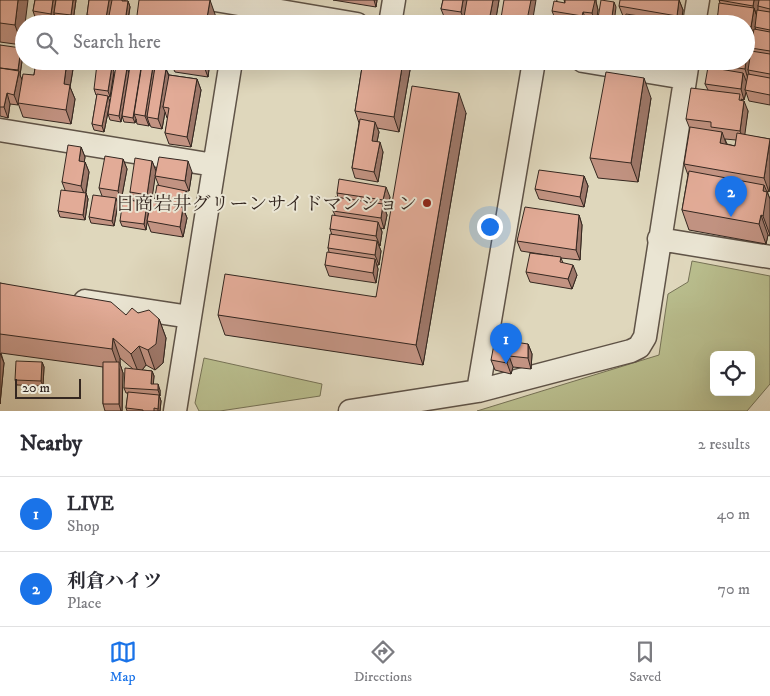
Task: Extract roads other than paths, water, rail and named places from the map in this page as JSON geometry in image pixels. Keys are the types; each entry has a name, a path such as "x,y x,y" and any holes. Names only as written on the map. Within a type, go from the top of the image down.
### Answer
{"street":[{"path":"215,0 239,9 286,15"},
{"path":"392,15 394,0"},
{"path":"542,15 545,0"},
{"path":"696,15 698,0"},
{"path":"175,411 230,70"},
{"path":"478,391 532,70"},
{"path":"350,411 478,391 631,351 639,347 645,338 686,70"},
{"path":"0,130 214,165"},
{"path":"659,239 770,257"},
{"path":"66,298 190,317"}],"place":[{"name":"日商岩井グリーンサイドマンション","path":"427,203"},
{"name":"利倉ハイツ","path":"731,217"},
{"name":"LIVE","path":"506,364"}]}
